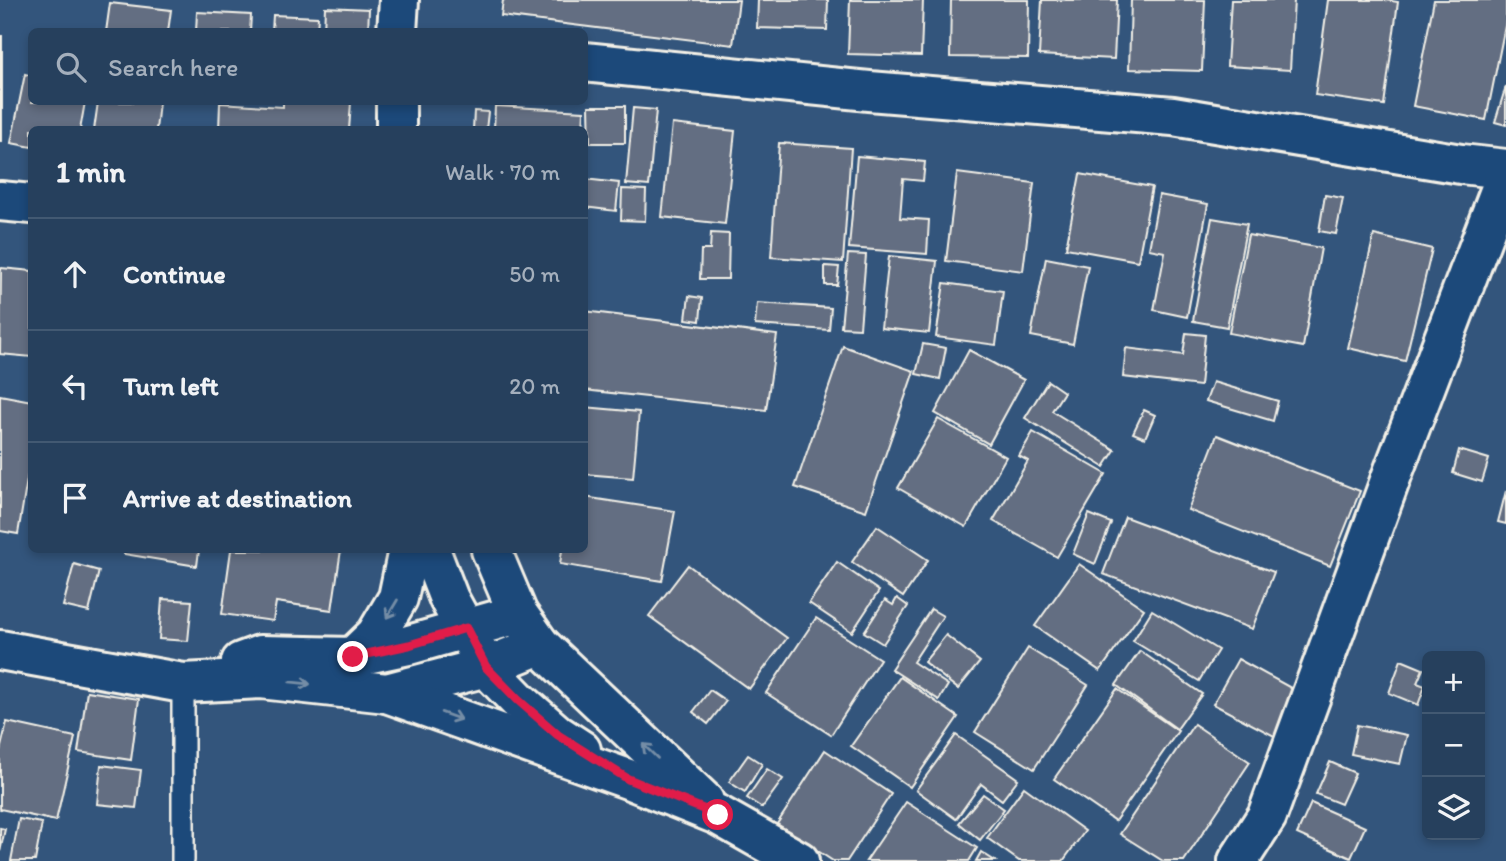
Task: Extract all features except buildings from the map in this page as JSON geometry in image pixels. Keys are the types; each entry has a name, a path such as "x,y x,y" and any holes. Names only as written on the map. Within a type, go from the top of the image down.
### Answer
{"street":[{"path":"397,28 399,0"},
{"path":"588,62 1173,116 1461,164 1506,169"},
{"path":"396,105 396,126"},
{"path":"1238,861 1267,816 1506,175"},
{"path":"0,201 28,204"},
{"path":"353,657 376,635 398,598 407,553"},
{"path":"431,553 449,599 486,667 558,735 628,779"},
{"path":"492,553 518,614 540,645 718,815"},
{"path":"183,683 260,655 353,657 409,645 518,614"},
{"path":"387,693 486,667 540,645"},
{"path":"0,650 183,683 261,679 387,693 628,779 718,815 799,861"}],"lane":[{"path":"183,683 183,861"}],"route":[{"path":"353,657 409,645 466,628 486,667 558,735 628,779 718,815"}]}
